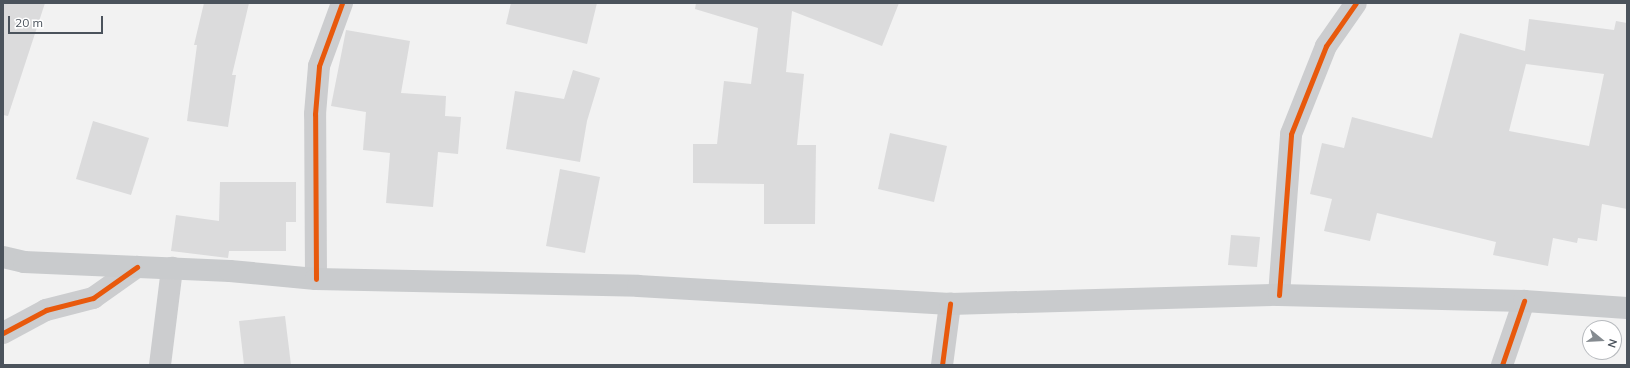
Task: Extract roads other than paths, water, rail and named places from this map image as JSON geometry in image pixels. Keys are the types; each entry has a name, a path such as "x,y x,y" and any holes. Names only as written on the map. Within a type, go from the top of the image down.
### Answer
{"main road":[{"path":"3,257 24,262 172,268 316,279 638,286 950,304 1279,295 1524,301 1627,308"}],"street":[{"path":"316,279 315,107 319,66 342,3"},
{"path":"1279,295 1291,134 1326,46 1356,3"},
{"path":"3,333 46,310 92,298 137,267"},
{"path":"160,365 172,268"},
{"path":"1502,365 1524,301"},
{"path":"942,365 950,304"}]}
